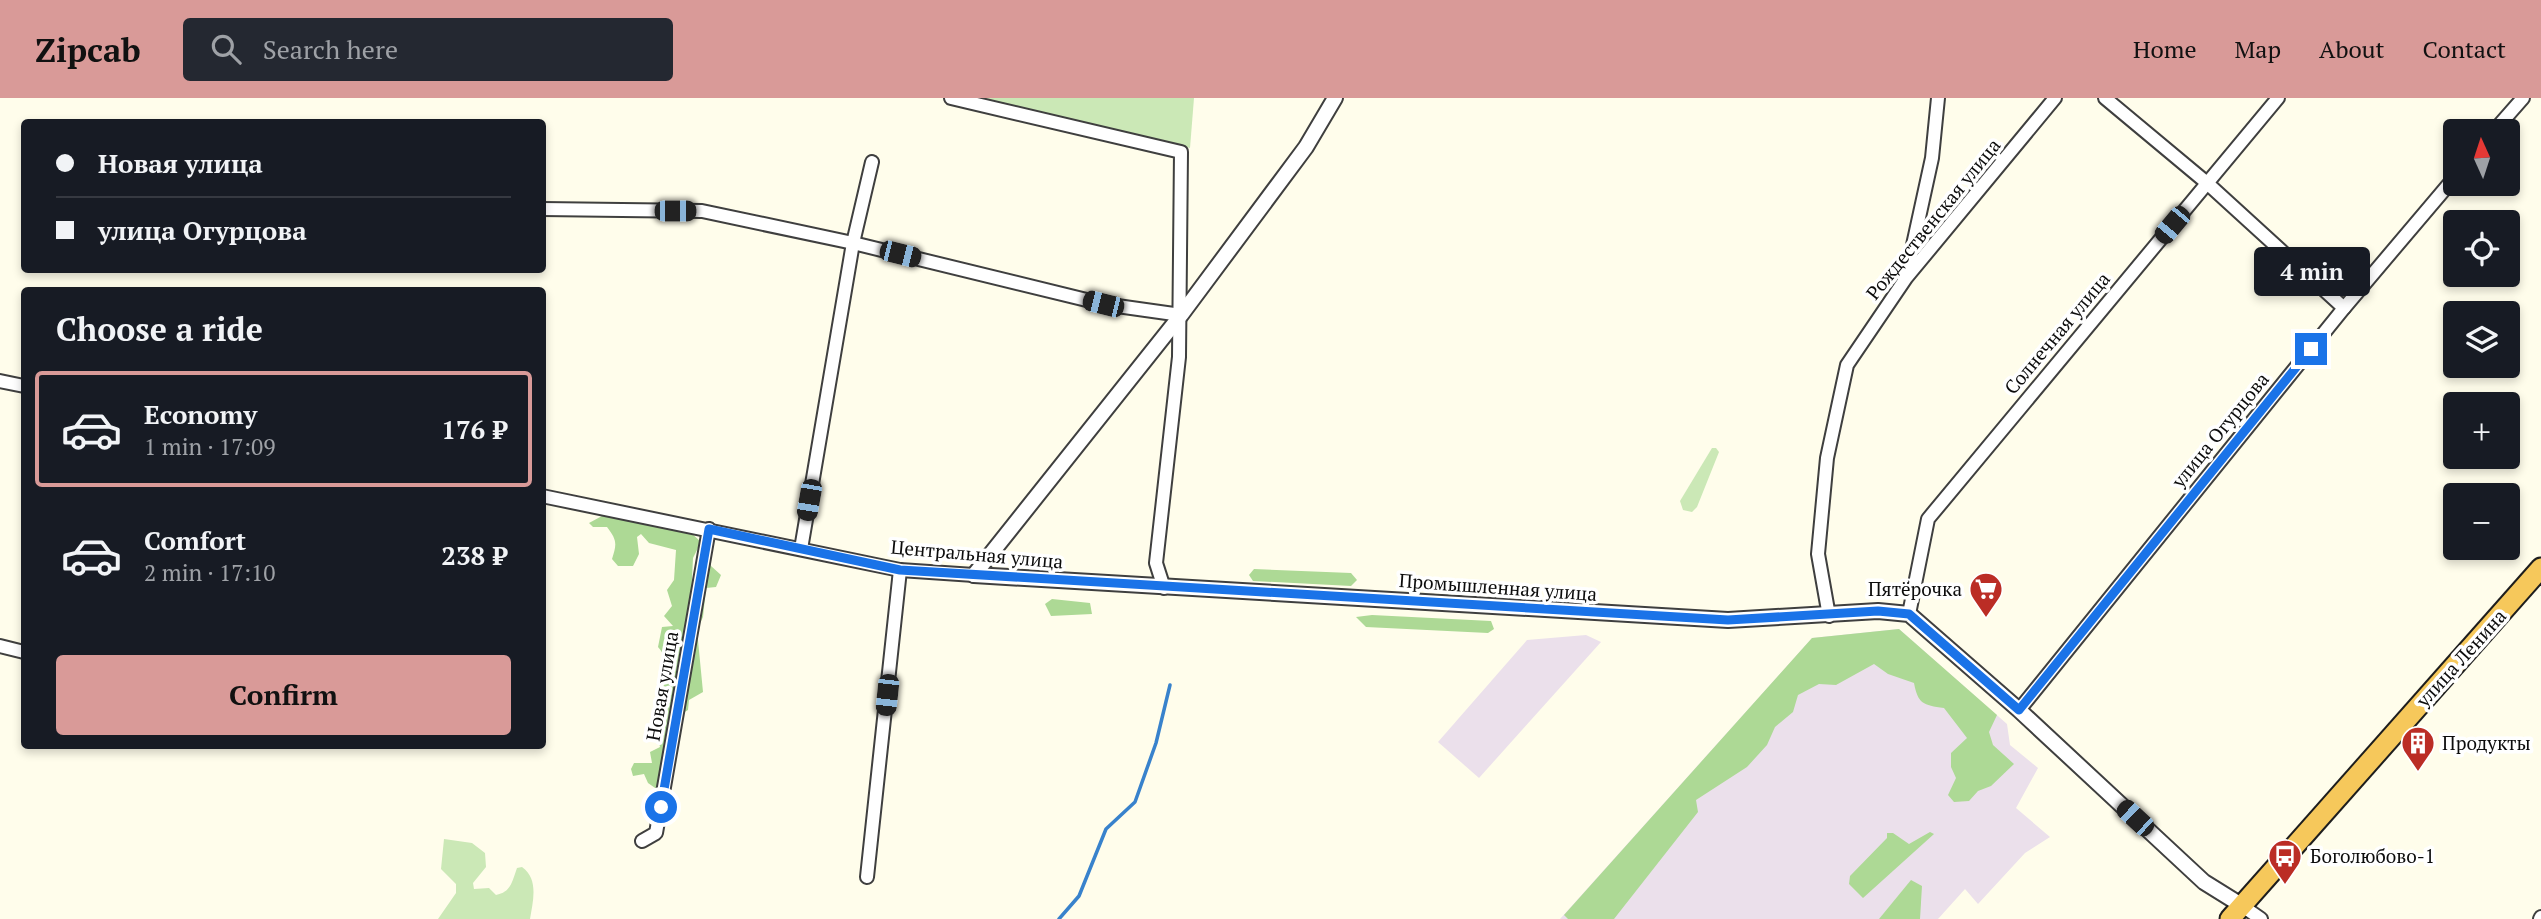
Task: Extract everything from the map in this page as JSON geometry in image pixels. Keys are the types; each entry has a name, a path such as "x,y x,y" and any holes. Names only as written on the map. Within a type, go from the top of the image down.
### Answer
{"highway":[{"name":"улица Ленина","path":"2233,914 2541,568"}],"street":[{"path":"951,98 1181,152 1181,315 1156,563 1164,588"},
{"path":"974,575 1181,315 1306,148 1335,98"},
{"path":"1906,278 1932,158 1938,98"},
{"name":"Рождественская улица","path":"1829,616 1818,554 1827,458 1847,365 1906,278 2055,98"},
{"path":"2105,98 2207,183 2344,308"},
{"name":"Солнечная улица","path":"1909,614 1928,519 2277,98"},
{"path":"2505,119 2523,98"},
{"path":"801,549 853,243 872,162"},
{"name":"улица Огурцова","path":"2019,710 2344,308 2443,191"},
{"path":"546,209 702,211 853,243 1103,304 1181,315"},
{"path":"0,382 21,386"},
{"name":"Центральная улица","path":"546,497 900,570 1164,588"},
{"name":"Новая улица","path":"642,841 656,833 709,529"},
{"path":"867,877 900,570"},
{"name":"Промышленная улица","path":"1164,588 1728,620 1878,611 1909,614"},
{"path":"1909,614 2019,710 2204,882 2233,914 2260,919"},
{"path":"0,646 21,651"}],"shaded area":[{"path":"1899,629 2007,724 2010,745 2038,768 2016,808 2050,837 2025,853 1978,904 1965,889 1938,919 1560,919 1812,638"},
{"path":"1586,635 1601,642 1479,778 1438,742 1527,640"}],"green space":[{"path":"977,98 1194,98 1190,148"},
{"path":"1712,448 1719,452 1697,507 1692,512 1683,510 1680,501"},
{"path":"602,516 689,531 701,542 693,558 691,599 661,792 648,783 644,774 633,776 631,769 634,763 652,763 650,752 660,747 657,723 659,711 665,702 666,667 658,647 662,627 673,626 664,616 672,606 667,590 674,580 676,550 649,543 641,534 637,537 639,554 633,566 618,566 612,559 615,542 610,531 607,527 593,527 589,523"},
{"path":"710,554 711,566 721,575 716,587 706,588 703,617 697,630 703,692 689,700 688,710 683,713 680,712"},
{"path":"1254,569 1351,573 1357,580 1351,586 1253,581 1249,575"},
{"path":"1052,599 1090,603 1092,614 1051,616 1045,604"},
{"path":"1372,615 1491,621 1494,629 1488,633 1366,627 1356,617"},
{"path":"1899,629 1997,715 1989,732 1993,745 2014,764 1991,786 1978,791 1969,801 1954,802 1948,795 1956,778 1951,767 1951,753 1967,738 1944,708 1926,704 1920,699 1914,683 1888,674 1874,664 1836,685 1819,684 1798,695 1793,712 1775,727 1767,745 1747,767 1696,800 1698,812 1614,919 1568,919 1564,915 1812,638"},
{"path":"1930,832 1934,834 1863,898 1849,884 1850,876 1887,838 1887,833 1893,833 1909,844"},
{"path":"444,839 472,843 485,853 486,867 473,883 474,889 489,888 496,895 501,894 510,886 517,868 522,867 533,884 530,919 438,919 456,893 456,884 441,869"},
{"path":"1911,880 1922,886 1920,919 1879,919"}],"waterway":[{"path":"1059,919 1079,896 1106,829 1135,802 1156,743 1170,685"}],"place":[{"name":"Пятёрочка","path":"1986,619"},
{"name":"Продукты","path":"2418,773"},
{"name":"Боголюбово-1","path":"2285,886"}],"route":[{"path":"661,807 709,529 900,570 1728,620 1878,611 1909,614 2019,710 2311,349"}]}
